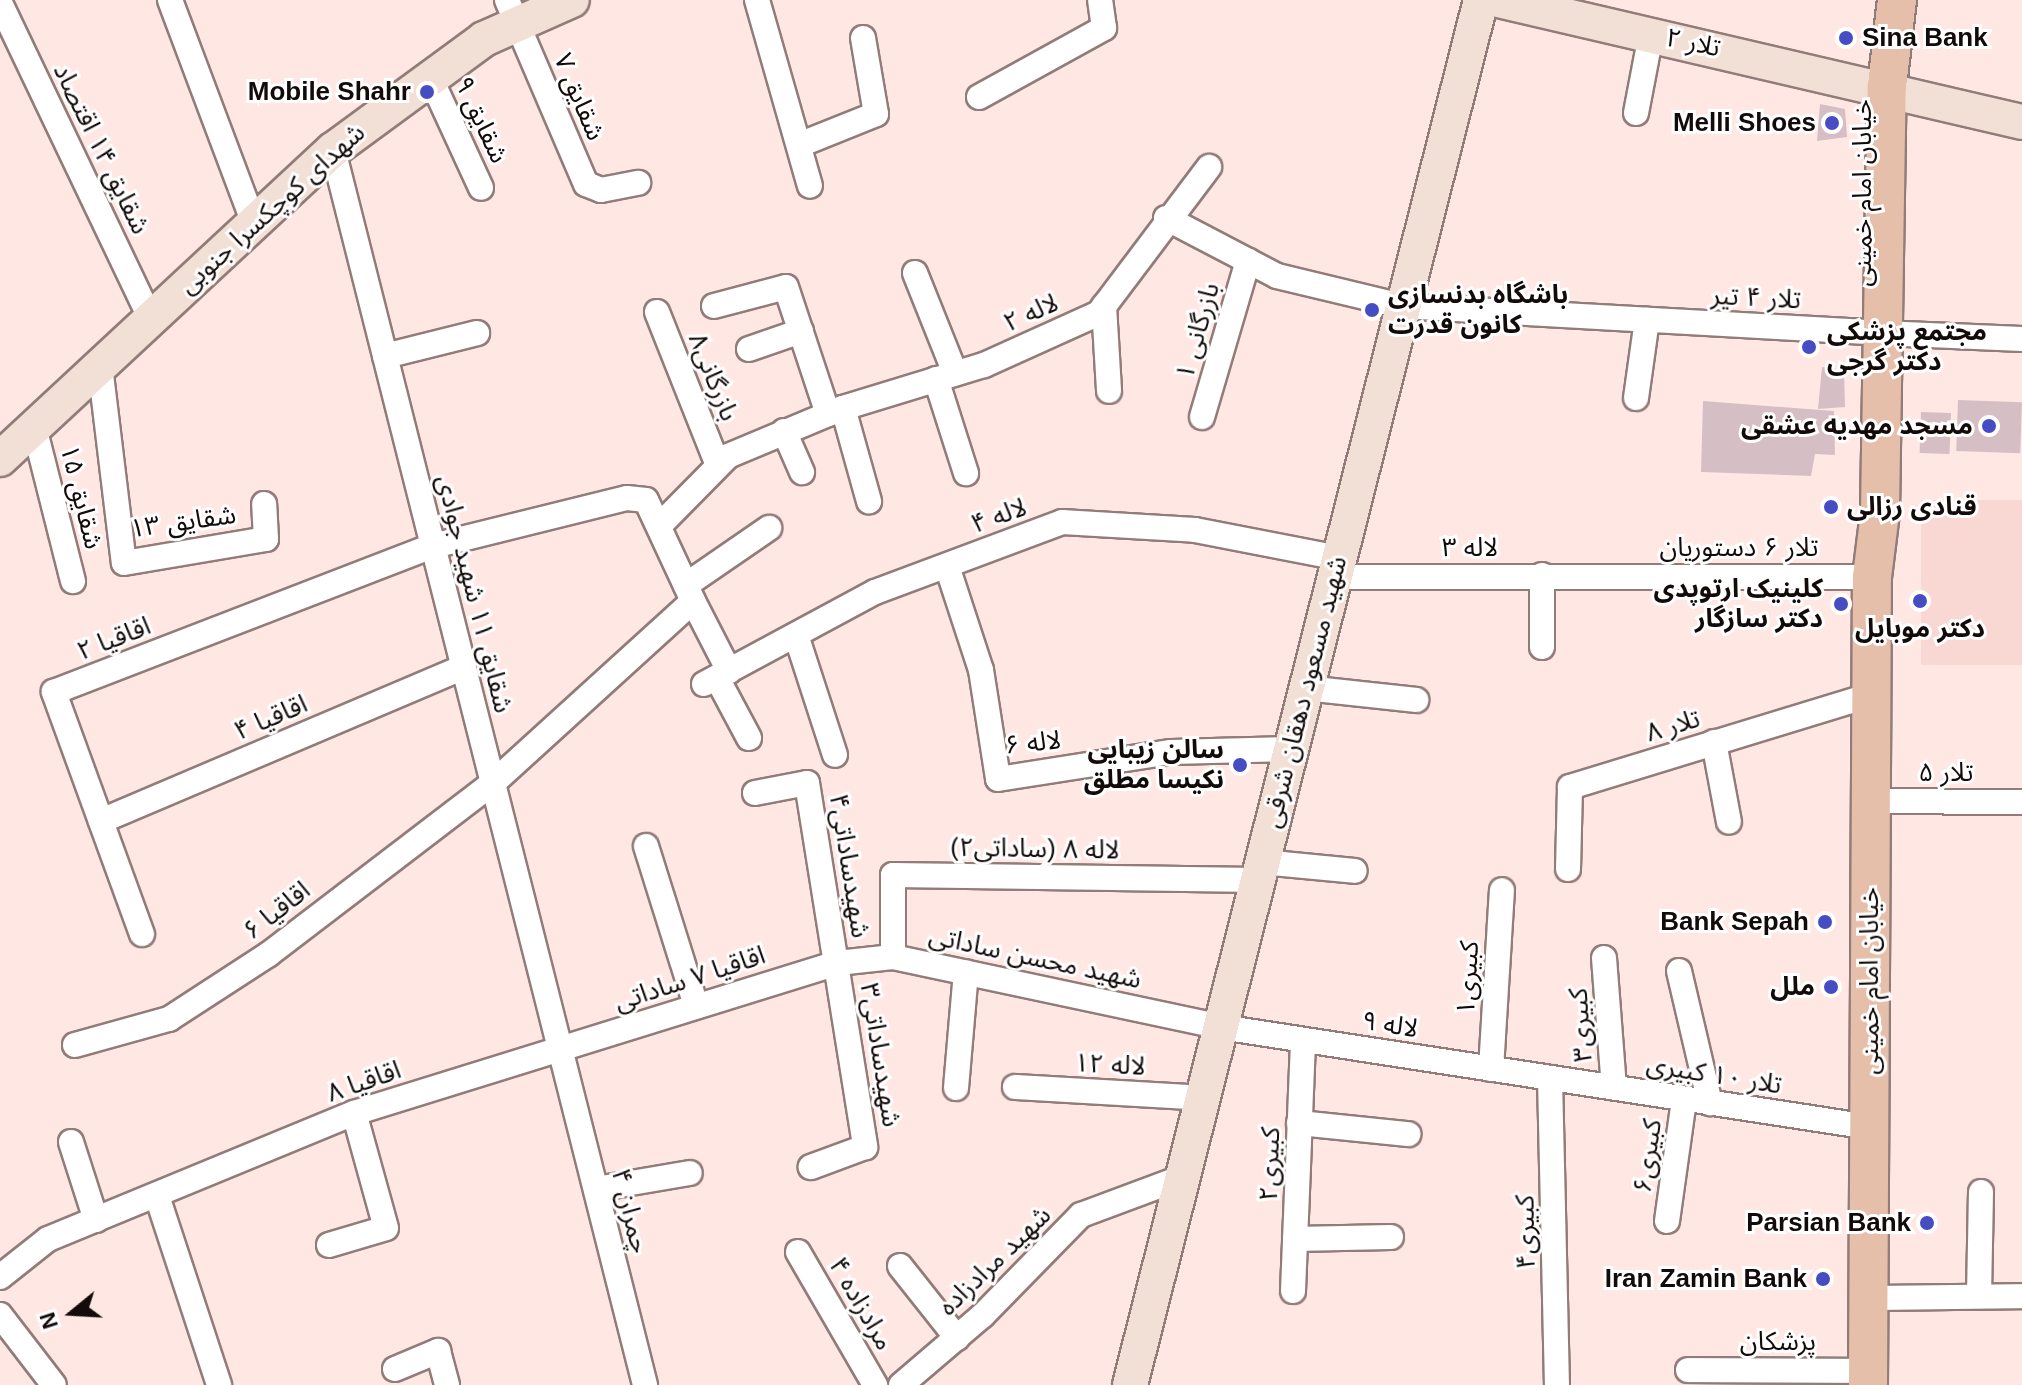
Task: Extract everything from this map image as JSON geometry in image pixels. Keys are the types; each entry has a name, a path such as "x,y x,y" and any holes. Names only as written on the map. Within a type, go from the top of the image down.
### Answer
{"main road":[{"name":"شهدای کوچکسرا جنوبی","path":"0,459 333,150 512,12 572,0"},
{"name":"شهید مسعود دهقان شرقی","path":"1130,1385 1481,0"},
{"name":"تلار ۲","path":"1498,0 1875,83 2022,122"},
{"name":"خیابان امام خمینی","path":"1868,1378 1875,83 1871,0"},
{"name":"خیابان امام خمینی","path":"1875,83 1897,0"}],"street":[{"path":"170,0 254,223"},
{"path":"757,0 810,186"},
{"path":"979,97 1104,28 1100,0"},
{"name":"شقایق ۱۴ اقتصاد","path":"0,3 151,319"},
{"name":"شقایق ۷","path":"512,12 592,190 638,183"},
{"path":"1636,113 1651,34"},
{"path":"799,145 876,114 863,38"},
{"name":"شقایق ۹","path":"430,77 481,188"},
{"name":"شقایق ۱۱ شهید جوادی","path":"333,150 561,1051"},
{"path":"1109,391 1104,306 1166,218 1209,167"},
{"path":"1166,218 1277,276 1402,306"},
{"name":"بازرگانی ۱","path":"1202,417 1248,261"},
{"path":"915,273 945,376 966,473"},
{"path":"714,306 786,287 869,501"},
{"name":"لاله ۲","path":"661,524 717,463 835,411 945,376 1104,306"},
{"name":"تلار ۴ تیر","path":"1402,306 2022,339"},
{"name":"بازرگانی۸","path":"657,312 717,463"},
{"path":"1636,398 1647,320"},
{"path":"749,349 801,331"},
{"path":"385,356 477,333"},
{"name":"شقایق ۱۳","path":"100,366 124,563 266,539 264,504"},
{"name":"شقایق ۱۵","path":"34,427 73,581"},
{"path":"784,431 802,472"},
{"path":"433,546 627,498 646,500 661,524 690,593 717,678 749,738"},
{"name":"لاله ۴","path":"717,678 875,592 1062,522 1195,530 1336,567"},
{"name":"اقاقیا ۶","path":"75,1045 169,1019 269,954 493,783 690,593 769,528"},
{"name":"اقاقیا ۲","path":"142,934 54,692 433,546"},
{"name":"لاله ۶","path":"947,566 981,670 998,779 1171,752 1291,749"},
{"name":"لاله ۳","path":"1336,567 1607,575"},
{"path":"1542,575 1542,647"},
{"name":"تلار ۶ دستوریان","path":"1607,575 1872,577"},
{"path":"796,635 835,755"},
{"name":"اقاقیا ۴","path":"101,821 464,667"},
{"path":"1306,688 1416,700"},
{"name":"تلار ۸","path":"1568,869 1570,787 1871,695"},
{"path":"1714,742 1729,822"},
{"name":"شهیدساداتی۴","path":"755,793 807,783 837,963"},
{"name":"تلار ۵","path":"1871,801 2022,802"},
{"path":"646,846 696,1006"},
{"path":"1260,871 1355,871"},
{"name":"لاله ۸ (ساداتی۲)","path":"893,957 893,875 1260,871"},
{"name":"کبیری۱","path":"1491,1069 1502,890"},
{"name":"شهید محسن ساداتی","path":"837,963 893,957 1221,1027"},
{"name":"کبیری۳","path":"1604,958 1614,1088"},
{"name":"اقاقیا ۷ ساداتی","path":"561,1051 837,963"},
{"name":"شهیدساداتی۳","path":"811,1167 865,1147 837,963"},
{"path":"1679,971 1710,1103"},
{"path":"956,1088 966,972"},
{"name":"لاله ۹","path":"1221,1027 1550,1078"},
{"name":"کبیری۲","path":"1293,1291 1303,1040"},
{"name":"اقاقیا ۸","path":"0,1277 48,1239 192,1183 354,1113 561,1051"},
{"name":"چمران ۴","path":"561,1051 645,1385"},
{"name":"تلار ۱۰ کبیری","path":"1550,1078 1869,1127"},
{"name":"کبیری۴","path":"1550,1078 1557,1385"},
{"name":"لاله ۱۲","path":"1015,1087 1203,1098"},
{"name":"کبیری۶","path":"1667,1221 1684,1100"},
{"path":"329,1245 386,1228 354,1113"},
{"path":"1299,1123 1408,1134"},
{"path":"71,1142 96,1220"},
{"path":"596,1189 690,1173"},
{"name":"شهید مرادزاده","path":"901,1385 957,1338 1081,1215 1183,1177"},
{"path":"1979,1296 1981,1192"},
{"path":"157,1196 219,1385"},
{"path":"1295,1239 1391,1237"},
{"name":"مرادزاده ۴","path":"798,1252 875,1385"},
{"path":"900,1266 957,1338"},
{"path":"1868,1298 2022,1296"},
{"path":"0,1315 54,1385"},
{"path":"395,1369 438,1351 447,1385"},
{"name":"پزشکان","path":"1688,1370 1868,1378"}],"shaded area":[{"path":"1921,500 2022,500 2022,665 1921,665"}],"building":[{"name":"Melli Shoes","path":"1820,104 1845,109 1847,137 1817,141"},
{"path":"1822,367 1844,370 1845,407 1818,409"},
{"name":"مسجد مهدیه عشقی","path":"1958,400 2022,402 2020,453 1956,451"},
{"path":"1703,401 1834,411 1835,455 1815,454 1811,476 1701,472"},
{"path":"1921,412 1951,413 1950,454 1920,453"}],"place":[{"name":"Sina Bank","path":"1846,38"},
{"name":"Mobile Shahr","path":"427,92"},
{"name":"Melli Shoes","path":"1832,123"},
{"name":"باشگاه بدنسازی کانون قدرت","path":"1372,310"},
{"name":"مجتمع پزشکی دکتر گرجی","path":"1809,347"},
{"name":"مسجد مهدیه عشقی","path":"1989,426"},
{"name":"قنادی رزالی","path":"1831,507"},
{"name":"دکتر موبایل","path":"1920,601"},
{"name":"کلینیک ارتوپدی دکتر سازگار","path":"1841,604"},
{"name":"سالن زیبایی نکیسا مطلق","path":"1240,765"},
{"name":"Bank Sepah","path":"1825,922"},
{"name":"ملل","path":"1831,987"},
{"name":"Parsian Bank","path":"1927,1223"},
{"name":"Iran Zamin Bank","path":"1823,1279"}]}
